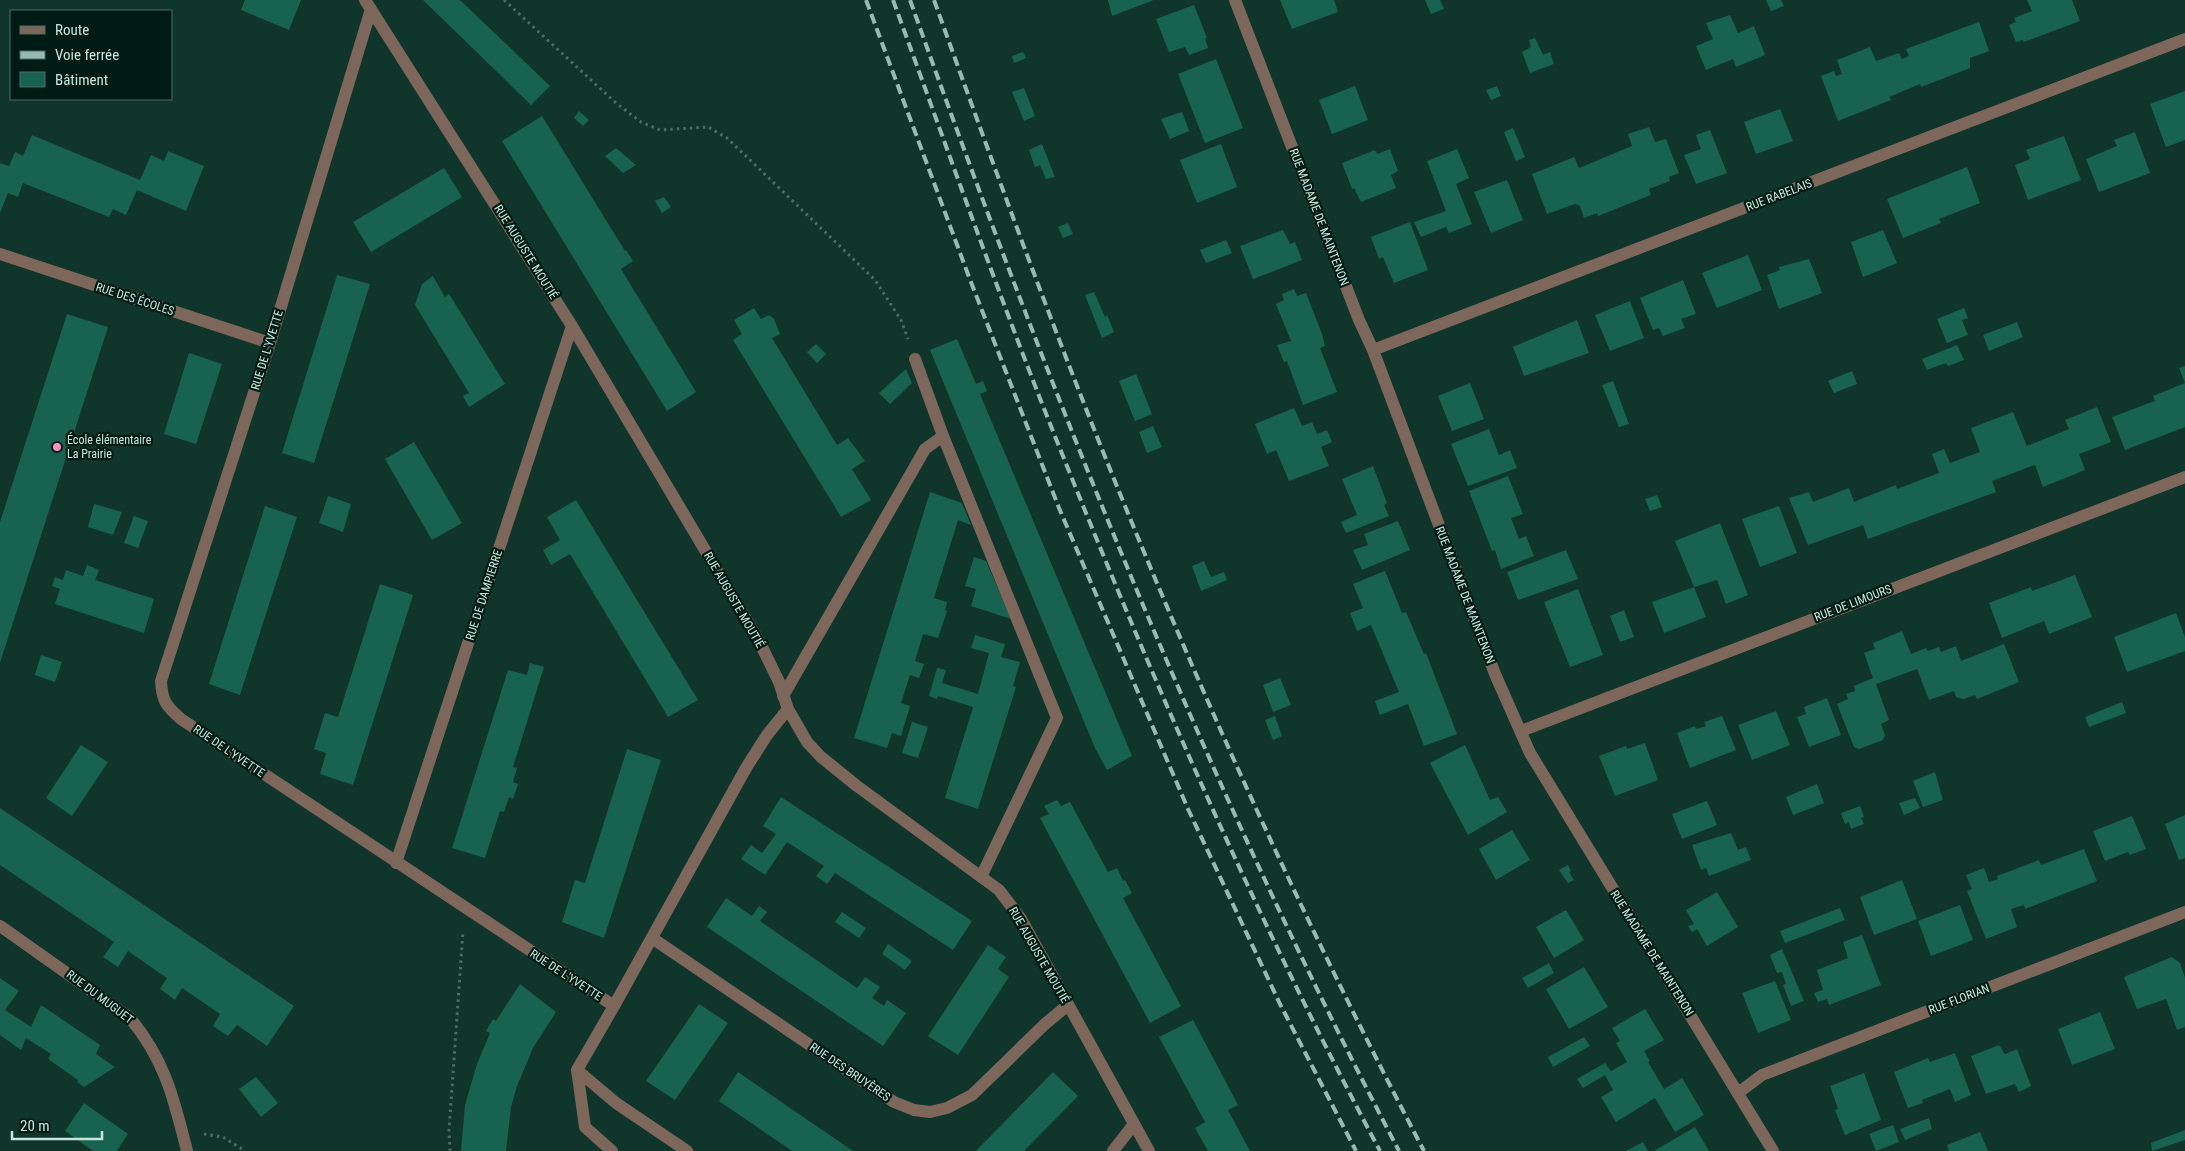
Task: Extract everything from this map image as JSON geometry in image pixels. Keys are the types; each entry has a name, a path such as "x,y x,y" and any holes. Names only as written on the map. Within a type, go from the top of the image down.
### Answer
{"street":[{"name":"RUE MADAME DE MAINTENON","path":"1235,0 1373,350 1495,674 1521,731 1542,774 1773,1151"},
{"name":"RUE AUGUSTE MOUTIÉ","path":"368,5 492,196 572,326 759,641 779,682 788,709 807,742 821,757 857,786 1000,890 1021,919 1149,1151"},
{"name":"RUE DE L'YVETTE","path":"368,5 270,343 161,681 162,697 169,709 181,719 396,863 614,1006 746,768 766,735 788,709"},
{"name":"RUE RABELAIS","path":"1373,350 2185,39"},
{"name":"RUE DES ÉCOLES","path":"0,254 270,343"},
{"name":"RUE DE DAMPIERRE","path":"396,863 572,326"},
{"path":"915,359 943,436 1057,718 981,877"},
{"path":"783,696 925,449 943,436"},
{"name":"RUE DE LIMOURS","path":"1521,731 2185,477"},
{"name":"RUE FLORIAN","path":"1738,1092 1762,1075 2185,912"},
{"name":"RUE DU MUGUET","path":"0,926 130,1018 146,1037 163,1070 175,1101 186,1151"},
{"name":"RUE DES BRUYÈRES","path":"652,938 894,1102 914,1110 930,1112 947,1108 972,1094 1045,1024 1068,1005"},
{"path":"612,1151 584,1127 577,1070 614,1006"},
{"path":"577,1070 616,1103 687,1151"},
{"path":"1113,1151 1134,1124"}],"path":[{"path":"504,0 616,103 641,122 660,130 708,127 727,138 875,280 901,320 915,359"},
{"path":"450,1151 449,1131 464,908"},
{"path":"182,1130 223,1138 245,1151"}],"building":[{"path":"245,0 301,0 289,30 241,10"},
{"path":"423,0 460,0 550,86 531,105"},
{"path":"1108,0 1154,0 1112,16"},
{"path":"1280,0 1334,0 1338,12 1292,29"},
{"path":"1425,0 1440,0 1444,9 1431,14"},
{"path":"1766,0 1781,0 1784,6 1771,11"},
{"path":"2027,0 2072,0 2080,21 2024,42 2023,40 2016,42 2009,25 2016,22 2014,18 2032,11"},
{"path":"1194,5 1207,38 1205,38 1208,48 1189,55 1185,47 1169,52 1156,19"},
{"path":"1730,15 1738,33 1754,26 1765,55 1736,67 1733,59 1706,70 1696,46 1713,39 1706,23"},
{"path":"1979,22 1989,51 1970,58 1970,68 1921,87 1920,84 1889,97 1891,100 1838,121 1821,76 1834,71 1836,76 1842,74 1837,60 1870,47 1876,61 1899,53 1902,59 1909,56 1906,49"},
{"path":"1535,38 1543,55 1550,52 1554,64 1530,73 1522,52 1531,47 1529,40"},
{"path":"1023,52 1026,58 1014,63 1012,56"},
{"path":"1216,59 1243,128 1205,143 1178,74"},
{"path":"1355,86 1368,120 1332,134 1319,100"},
{"path":"1497,86 1501,96 1491,100 1486,90"},
{"path":"1024,88 1035,116 1024,121 1012,92"},
{"path":"2185,91 2185,140 2166,147 2150,104"},
{"path":"1780,109 1793,141 1756,154 1744,122"},
{"path":"579,111 589,120 583,126 574,118"},
{"path":"1182,112 1189,131 1170,139 1161,119"},
{"path":"542,116 633,261 621,269 696,392 667,411 502,141"},
{"path":"1649,127 1655,142 1666,139 1679,173 1669,177 1670,181 1649,189 1651,195 1598,216 1597,213 1584,218 1580,206 1575,204 1547,214 1532,174 1574,157 1579,168 1632,146 1628,134"},
{"path":"1513,128 1525,157 1516,161 1504,132"},
{"path":"1710,130 1727,173 1696,184 1684,155 1701,149 1696,135"},
{"path":"2135,132 2150,173 2099,192 2086,159 2117,146 2114,140"},
{"path":"32,135 140,180 151,155 164,161 168,151 204,166 186,211 137,190 126,215 113,209 109,217 23,183 18,197 8,193 0,213 0,163 9,166 15,152 23,156"},
{"path":"2064,136 2081,180 2028,200 2015,165 2030,159 2026,150"},
{"path":"1042,144 1055,177 1046,179 1040,165 1035,167 1029,150"},
{"path":"1221,144 1237,187 1197,203 1180,160"},
{"path":"616,148 636,165 623,173 605,156"},
{"path":"1390,149 1398,171 1391,175 1396,188 1361,202 1354,188 1352,189 1342,163 1375,150 1377,154"},
{"path":"1457,149 1469,178 1456,184 1472,224 1449,233 1446,227 1421,237 1414,222 1446,211 1427,161"},
{"path":"1967,167 1980,203 1939,219 1941,223 1903,238 1887,199"},
{"path":"444,168 462,197 371,252 353,222"},
{"path":"1507,180 1523,220 1491,233 1474,192"},
{"path":"664,197 671,207 662,213 655,201"},
{"path":"1410,222 1428,270 1394,283 1383,257 1379,259 1371,237"},
{"path":"1068,223 1073,234 1063,238 1058,227"},
{"path":"1283,230 1290,244 1295,242 1302,260 1253,279 1240,246"},
{"path":"1883,230 1897,263 1863,277 1851,242"},
{"path":"1226,240 1232,253 1206,263 1200,250"},
{"path":"1748,255 1762,290 1717,308 1702,273"},
{"path":"1809,259 1822,293 1779,309 1767,275 1780,270 1779,267"},
{"path":"337,275 370,284 314,463 282,453"},
{"path":"433,276 445,297 449,294 505,384 469,407 463,396 469,393 415,305 422,284"},
{"path":"1683,280 1696,314 1681,319 1685,328 1663,336 1659,328 1653,330 1640,298"},
{"path":"1294,289 1297,296 1306,293 1322,334 1325,346 1320,348 1337,392 1303,405 1287,361 1284,362 1277,345 1291,341 1276,304 1284,300 1282,294"},
{"path":"1094,292 1114,332 1102,338 1085,295"},
{"path":"1630,301 1644,338 1610,351 1595,315"},
{"path":"754,308 761,319 769,315 774,319 780,334 772,338 837,445 848,438 865,461 852,469 871,500 841,517 733,340 742,334 734,320"},
{"path":"1964,308 1968,318 1962,320 1968,335 1947,343 1937,319"},
{"path":"67,314 108,327 0,663 0,522"},
{"path":"1577,320 1589,353 1524,376 1513,347"},
{"path":"2017,322 2023,337 1989,351 1983,335"},
{"path":"957,339 976,384 983,381 987,391 980,394 1132,756 1107,770 1095,748 930,350"},
{"path":"816,344 826,354 817,363 807,352"},
{"path":"1957,345 1964,360 1948,366 1946,363 1927,370 1922,359"},
{"path":"189,353 222,364 196,444 164,434"},
{"path":"2185,366 2185,383 2179,368"},
{"path":"906,369 912,383 890,404 879,393"},
{"path":"1852,371 1857,384 1834,393 1828,381"},
{"path":"1136,374 1152,414 1135,421 1119,381"},
{"path":"1613,381 1629,424 1619,427 1602,385"},
{"path":"1470,383 1484,419 1452,431 1438,396"},
{"path":"2185,383 2185,427 2125,450 2112,417 2155,401 2153,396"},
{"path":"2097,407 2111,442 2079,454 2085,470 2043,487 2035,465 1992,481 1996,492 1868,539 1863,525 1808,545 1789,498 1809,492 1813,502 1849,488 1854,502 1896,485 1897,489 1939,473 1932,454 1944,449 1950,463 1980,452 1971,428 2013,412 2027,446 2069,429 2065,420"},
{"path":"1294,408 1302,426 1312,422 1317,434 1327,430 1332,442 1321,447 1329,466 1289,481 1276,450 1267,454 1255,424"},
{"path":"1153,426 1162,447 1147,453 1139,432"},
{"path":"1489,429 1499,455 1510,450 1517,468 1468,486 1451,444"},
{"path":"414,442 462,523 432,540 385,459"},
{"path":"1373,466 1387,503 1384,505 1389,516 1346,533 1341,522 1357,515 1342,479"},
{"path":"1508,476 1523,514 1511,518 1519,539 1526,536 1534,556 1501,569 1495,550 1492,551 1469,491"},
{"path":"930,492 962,503 971,525 958,520 934,598 947,602 945,610 947,611 938,638 923,634 915,661 924,664 919,678 910,675 901,703 910,706 901,736 892,733 887,748 854,738"},
{"path":"1657,495 1662,507 1650,511 1645,499"},
{"path":"328,496 351,504 343,532 319,523"},
{"path":"576,500 698,700 668,717 570,554 551,565 543,550 560,540 547,517"},
{"path":"94,504 122,512 113,535 88,527"},
{"path":"265,506 297,517 240,695 209,684"},
{"path":"1779,506 1797,553 1760,567 1742,519"},
{"path":"134,516 148,521 138,548 124,543"},
{"path":"1398,521 1410,550 1362,570 1353,550 1368,545 1364,534"},
{"path":"1720,523 1748,595 1726,604 1717,580 1694,587 1675,541"},
{"path":"1566,550 1578,579 1518,600 1507,572"},
{"path":"974,557 986,561 1011,619 971,606 976,589 965,586"},
{"path":"1204,561 1211,577 1224,572 1227,580 1201,591 1192,566"},
{"path":"87,565 99,570 95,580 154,599 144,633 55,604 60,589 52,586 55,577 63,580 66,570 83,576"},
{"path":"1385,571 1402,613 1406,612 1424,654 1426,653 1457,734 1424,746 1408,704 1380,715 1375,701 1399,692 1371,625 1357,631 1350,613 1363,608 1353,584"},
{"path":"2075,575 2092,617 2049,634 2044,621 2002,638 1989,603 2031,587 2032,591"},
{"path":"380,584 413,595 353,785 320,774 326,753 314,749 325,713 338,717"},
{"path":"1694,587 1706,617 1664,633 1652,602"},
{"path":"1578,589 1603,655 1570,667 1544,602"},
{"path":"1624,610 1634,637 1620,642 1610,616"},
{"path":"2176,613 2185,637 2185,651 2127,672 2114,637"},
{"path":"1902,631 1911,654 1926,648 1928,651 1939,647 1941,652 1956,646 1961,661 2004,644 2019,682 1977,699 1975,695 1964,699 1956,697 1954,691 1929,700 1917,669 1876,684 1889,720 1881,724 1885,735 1883,740 1859,749 1854,747 1837,704 1848,699 1846,694 1855,691 1854,686 1873,678 1864,653 1875,649 1873,643"},
{"path":"975,635 1005,644 1001,657 1020,662 1013,686 1016,687 978,809 945,798 973,707 938,696 937,699 929,696 937,668 946,670 942,683 978,694 989,653 971,648"},
{"path":"41,655 62,662 55,682 35,675"},
{"path":"530,663 544,667 513,767 517,768 513,782 518,784 513,799 509,797 504,812 500,811 485,858 452,848 508,670 527,675"},
{"path":"1280,678 1291,705 1273,712 1263,685"},
{"path":"1827,698 1841,735 1809,747 1797,717 1806,714 1804,707"},
{"path":"2122,702 2126,713 2089,727 2085,717"},
{"path":"1776,711 1790,745 1752,760 1738,725"},
{"path":"1275,716 1282,736 1273,740 1265,720"},
{"path":"1722,716 1736,750 1690,768 1677,733 1695,726 1696,729 1706,726 1704,722"},
{"path":"912,722 928,727 918,758 902,753"},
{"path":"1645,743 1658,780 1615,796 1599,756 1626,746 1627,749"},
{"path":"81,745 108,762 72,816 46,798"},
{"path":"1465,745 1490,800 1498,797 1507,812 1468,835 1430,763"},
{"path":"627,749 661,760 604,938 562,922 575,880 585,883"},
{"path":"1935,772 1943,800 1923,807 1913,781"},
{"path":"1817,784 1824,803 1793,815 1786,797"},
{"path":"781,797 972,921 953,950 835,873 827,884 816,876 824,866 787,842 765,875 741,859 751,845 762,853 776,834 763,826"},
{"path":"1915,798 1920,808 1904,815 1899,803"},
{"path":"1057,800 1061,806 1070,802 1108,872 1117,868 1123,881 1125,880 1132,893 1123,898 1181,1006 1150,1023 1040,818 1049,814 1044,806"},
{"path":"1707,801 1717,825 1682,839 1672,814"},
{"path":"1860,806 1864,817 1861,818 1864,824 1851,829 1849,822 1845,824 1841,813"},
{"path":"0,808 294,1006 267,1046 237,1025 228,1036 213,1026 220,1014 182,988 175,1000 160,989 167,978 128,951 118,967 103,957 114,942 0,865"},
{"path":"2185,815 2185,858 2179,860 2165,824"},
{"path":"2132,816 2146,849 2130,855 2128,852 2105,861 2093,831"},
{"path":"1512,830 1530,860 1496,880 1479,849"},
{"path":"1731,833 1738,850 1746,847 1751,860 1709,876 1706,868 1701,870 1692,845"},
{"path":"2084,849 2097,881 2025,909 2024,905 2011,909 2017,927 1986,939 1967,891 1972,889 1966,875 1984,868 1989,882 1998,879 1997,876 2039,860 2041,865"},
{"path":"1568,865 1571,871 1569,872 1574,880 1568,883 1559,870"},
{"path":"1902,880 1917,919 1874,935 1860,897"},
{"path":"1717,892 1738,927 1707,946 1697,929 1692,932 1688,926 1694,924 1686,910"},
{"path":"726,898 752,916 759,906 767,912 760,921 857,988 865,977 880,987 872,998 884,1006 887,1000 906,1013 883,1046 707,927"},
{"path":"1960,905 1973,940 1931,956 1918,921"},
{"path":"1840,908 1845,920 1785,943 1780,931"},
{"path":"1566,910 1584,940 1554,958 1536,927"},
{"path":"842,912 866,928 859,938 835,922"},
{"path":"1862,935 1881,985 1829,1005 1827,999 1818,1002 1814,993 1823,990 1817,970 1848,958 1843,942"},
{"path":"888,944 912,961 905,970 882,954"},
{"path":"988,945 1006,957 998,969 1009,977 958,1055 928,1036"},
{"path":"1782,949 1804,1001 1791,1006 1783,985 1786,984 1782,972 1777,973 1770,955"},
{"path":"2172,957 2180,963 2185,978 2185,1027 2177,1030 2166,999 2137,1009 2124,977"},
{"path":"1549,963 1554,973 1528,988 1522,978"},
{"path":"1584,967 1608,1007 1569,1029 1546,989"},
{"path":"0,978 19,991 5,1010 31,1027 41,1005 100,1045 96,1054 115,1067 84,1087 77,1082 78,1080 48,1059 51,1054 26,1038 21,1050 0,1035"},
{"path":"1775,981 1791,1020 1758,1033 1742,993"},
{"path":"520,984 556,1012 533,1048 517,1086 511,1107 506,1151 461,1151 465,1105 477,1064 490,1033 486,1031 493,1019 496,1021"},
{"path":"699,1004 728,1023 675,1100 646,1081"},
{"path":"1645,1009 1664,1040 1644,1051 1650,1061 1648,1062 1664,1089 1682,1078 1704,1115 1675,1132 1655,1098 1616,1122 1601,1097 1613,1090 1605,1075 1583,1088 1577,1079 1605,1063 1611,1071 1627,1062 1616,1043 1620,1041 1612,1028"},
{"path":"2100,1012 2115,1049 2072,1065 2058,1029"},
{"path":"1193,1020 1238,1105 1228,1110 1250,1151 1208,1151 1195,1128 1205,1122 1159,1037"},
{"path":"1584,1037 1590,1046 1553,1067 1548,1057"},
{"path":"1999,1045 2005,1054 2017,1049 2031,1086 2019,1092 2015,1084 1986,1094 1971,1056"},
{"path":"1955,1053 1971,1095 1955,1102 1950,1089 1922,1100 1923,1103 1908,1108 1894,1072 1928,1058 1930,1062"},
{"path":"738,1072 853,1151 792,1151 719,1101"},
{"path":"1053,1072 1078,1096 1024,1151 976,1151"},
{"path":"1864,1073 1881,1120 1845,1135 1835,1110 1838,1109 1830,1086"},
{"path":"256,1077 278,1103 261,1117 239,1089"},
{"path":"84,1103 128,1134 117,1151 93,1151 65,1131"},
{"path":"1929,1118 1932,1129 1905,1140 1900,1129"},
{"path":"1893,1125 1899,1142 1876,1151 1869,1134"},
{"path":"1695,1127 1709,1151 1654,1151"},
{"path":"2185,1130 2185,1140 2152,1151 2151,1143"},
{"path":"1980,1132 1988,1151 1949,1151 1947,1145"},
{"path":"1643,1142 1648,1151 1626,1151"}],"railway":[{"path":"866,0 969,277 1059,508 1188,809 1280,1004 1356,1151"},
{"path":"893,0 984,251 1041,401 1118,592 1243,875 1287,968 1380,1151"},
{"path":"910,0 1018,294 1134,584 1260,870 1328,1011 1399,1151"},
{"path":"934,0 1051,318 1159,588 1230,751 1305,913 1424,1151"}],"place":[{"name":"École élémentaire La Prairie","path":"57,447"}]}
